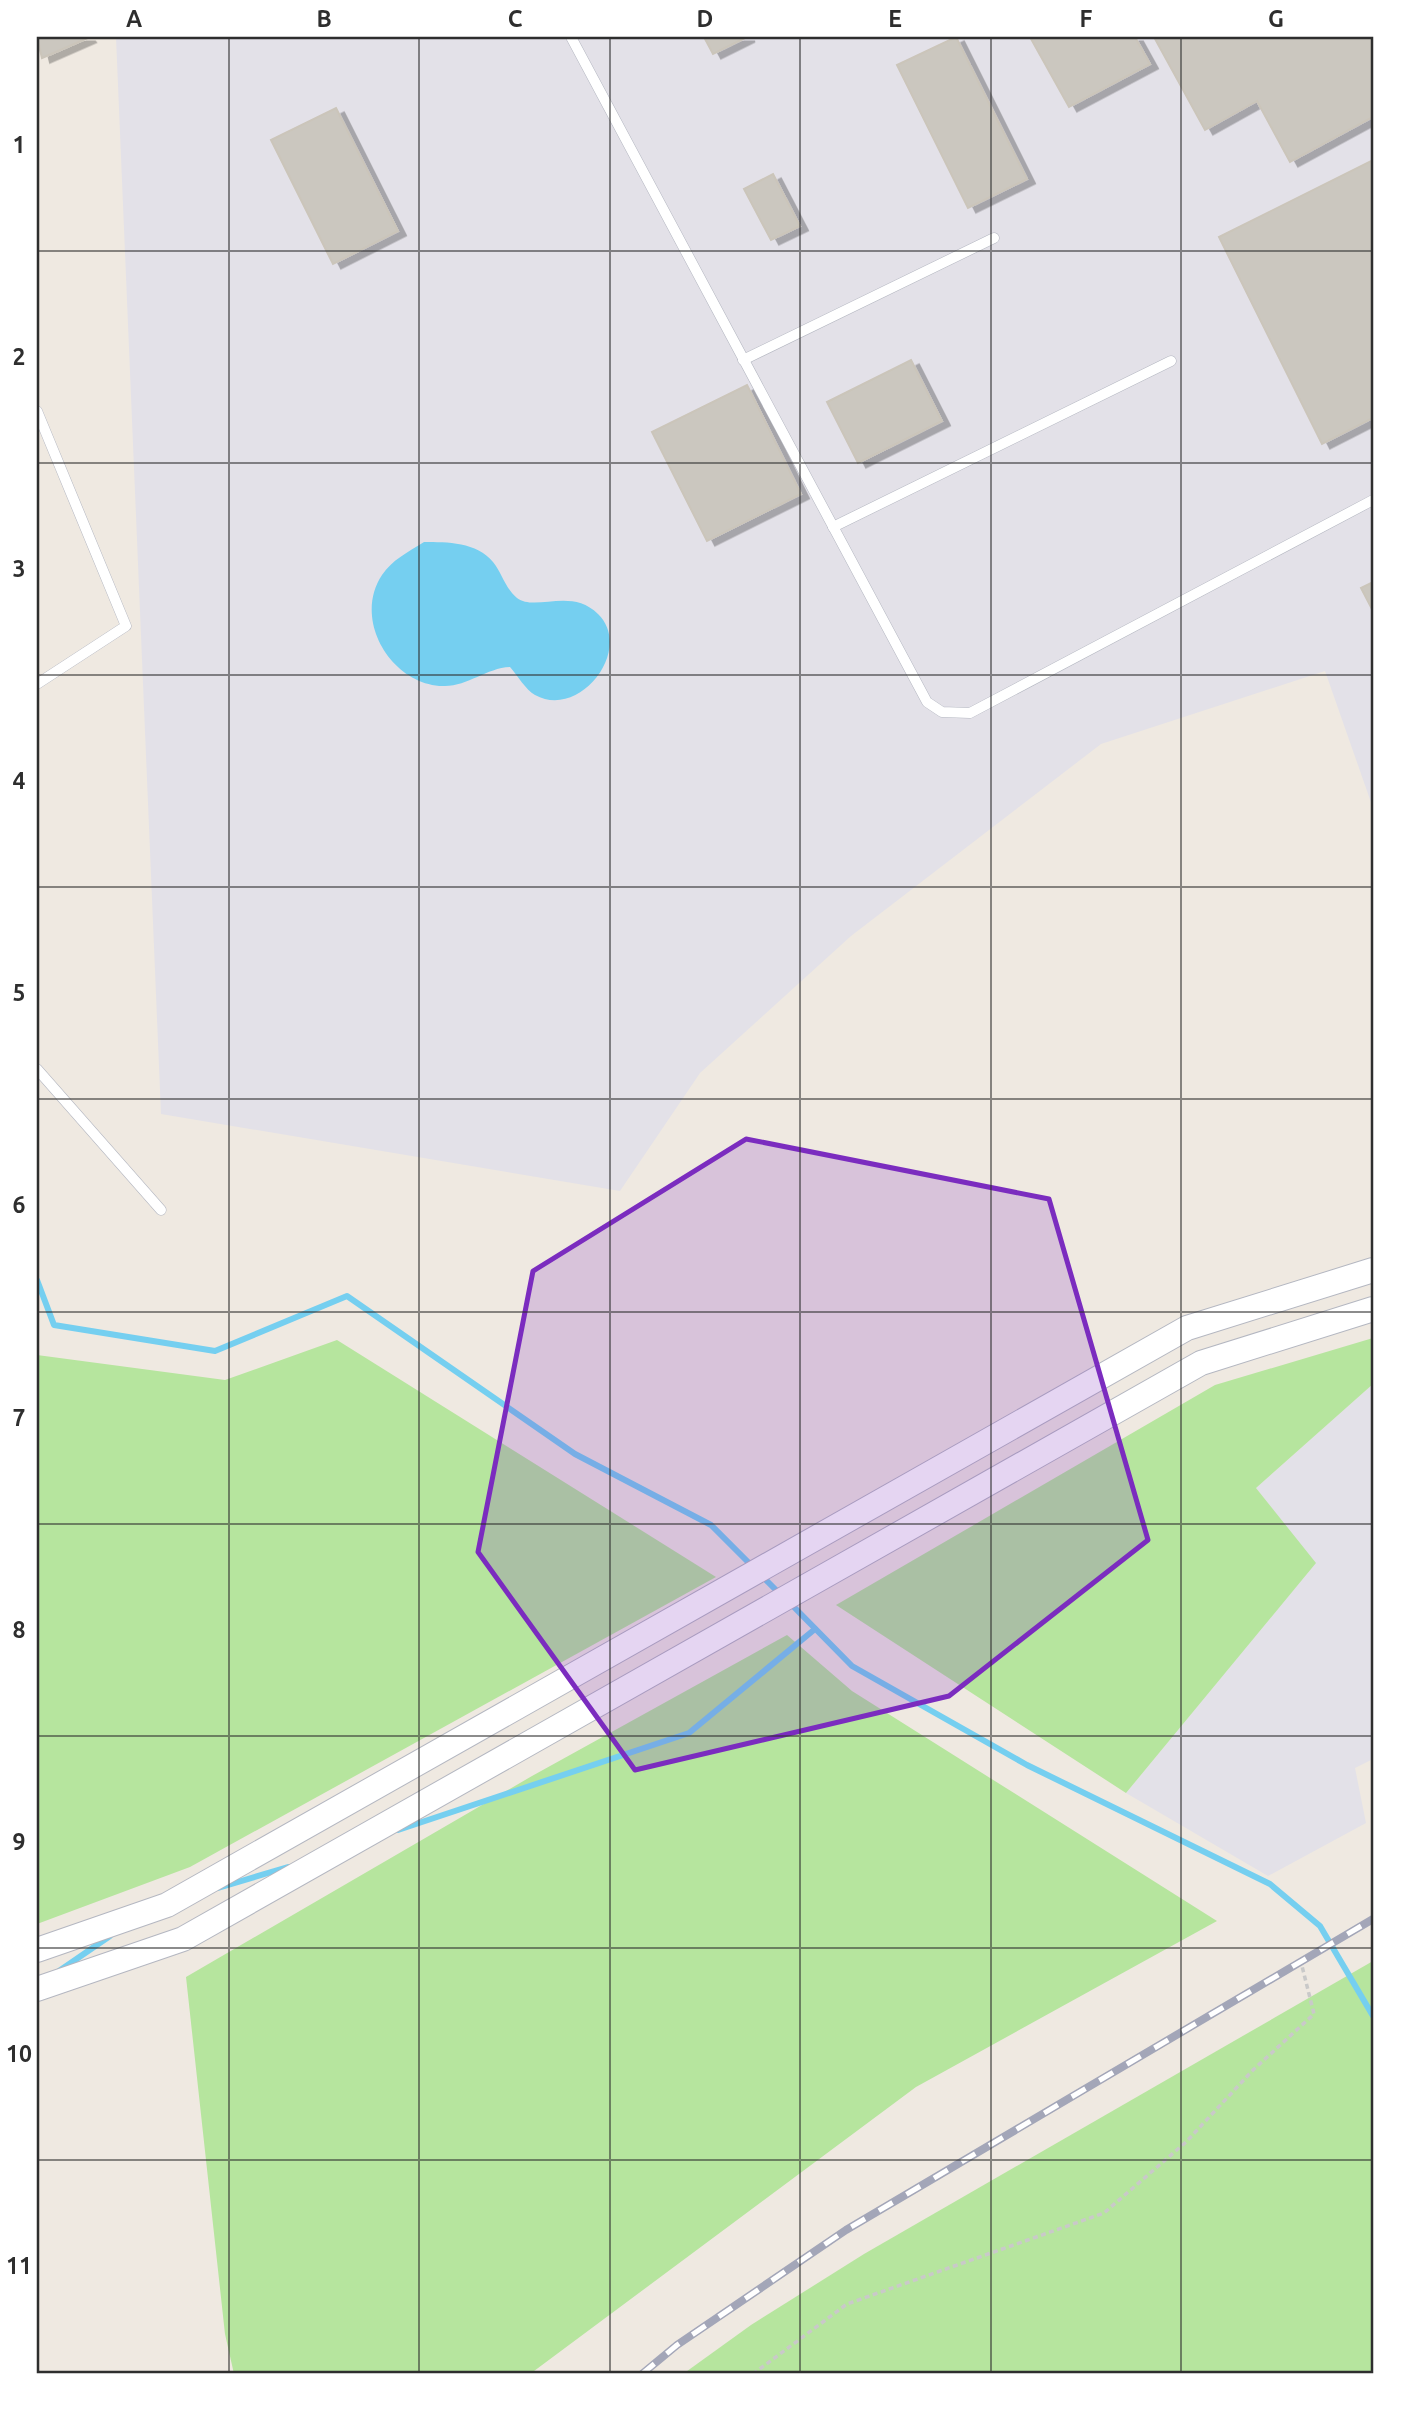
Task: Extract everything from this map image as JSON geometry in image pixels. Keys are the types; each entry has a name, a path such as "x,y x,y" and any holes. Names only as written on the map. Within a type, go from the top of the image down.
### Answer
{"street":[{"path":"37,1950 167,1905 1186,1328 1373,1270"},
{"path":"37,1989 183,1939 1201,1363 1373,1309"}],"lane":[{"path":"571,37 927,702 942,712 970,713 1373,500"},
{"path":"743,360 995,238"},
{"path":"833,527 1171,360"},
{"path":"37,411 126,626 37,684"},
{"path":"37,1069 161,1210"}],"path":[{"path":"753,2374 847,2304 1104,2213 1186,2142 1253,2070 1314,2014 1301,1962"}],"highlighted area":[{"path":"746,1139 1049,1199 1148,1540 949,1696 635,1770 478,1552 533,1271"}],"shaded area":[{"path":"116,37 1373,37 1373,808 1325,671 1101,744 851,936 700,1073 620,1191 161,1114"},
{"path":"1373,1384 1373,1759 1355,1768 1366,1823 1268,1876 1126,1793 1315,1564 1256,1488"}],"green space":[{"path":"1373,1338 1373,1384 1256,1488 1316,1563 1126,1793 836,1605 1215,1385"},
{"path":"337,1340 716,1577 190,1867 37,1924 37,1355 225,1380"},
{"path":"787,1635 852,1691 1217,1921 916,2087 530,2374 234,2374 225,2334 186,1977 532,1776"},
{"path":"1373,1961 1373,2374 683,2374 751,2325 864,2254"}],"water":[{"path":"424,542 461,544 479,550 493,562 513,594 525,602 566,601 588,606 598,614 607,629 610,645 606,662 597,677 584,690 569,698 552,700 532,693 510,667 452,686 425,683 408,675 393,662 382,647 375,630 372,611 374,593 382,575 391,565"}],"building":[{"path":"37,37 87,37 88,38 42,58"},
{"path":"704,37 747,37 713,54"},
{"path":"956,37 1027,179 968,208 897,65"},
{"path":"1030,37 1135,37 1150,64 1069,107"},
{"path":"1154,37 1373,37 1373,117 1290,162 1257,101 1205,130"},
{"path":"336,108 398,231 333,264 271,140"},
{"path":"1373,160 1373,418 1322,444 1219,237"},
{"path":"773,174 800,226 771,240 744,189"},
{"path":"911,360 942,421 858,463 827,402"},
{"path":"747,385 801,494 707,541 652,432"},
{"path":"1373,582 1373,611 1361,588"}],"waterway":[{"path":"37,1280 54,1325 215,1351 347,1296 575,1454 711,1525 754,1568"},
{"path":"761,1575 781,1595"},
{"path":"789,1602 852,1666 1027,1765 1270,1884 1320,1926 1373,2016"},
{"path":"398,1830 689,1733 815,1629"},
{"path":"218,1888 288,1867"},
{"path":"59,1971 110,1936"}],"railway":[{"path":"642,2374 677,2345 846,2230 1373,1919"}]}
